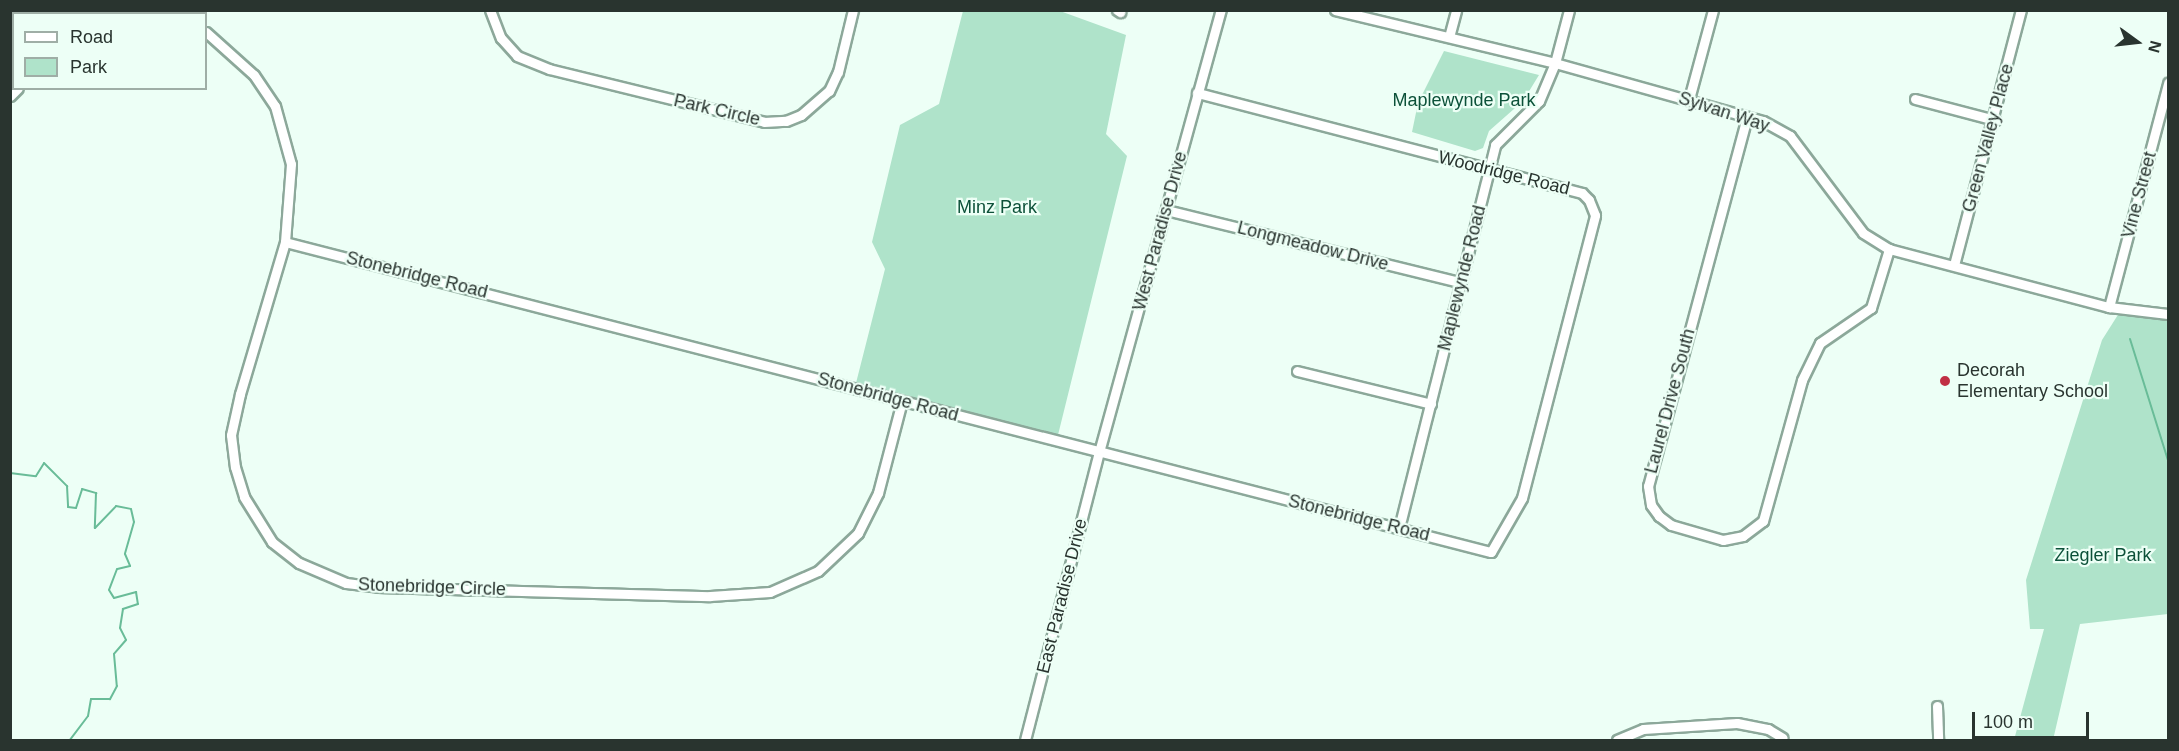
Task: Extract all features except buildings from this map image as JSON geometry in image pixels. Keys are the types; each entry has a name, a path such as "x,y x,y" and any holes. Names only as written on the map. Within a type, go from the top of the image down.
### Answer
{"street":[{"name":"Park Circle","path":"490,10 501,38 517,56 549,69 764,122 786,121 801,115 829,91 838,72 853,10"},
{"name":"West Paradise Drive","path":"1099,452 1221,10"},
{"path":"1449,37 1456,10"},
{"name":"Maplewynde Road","path":"1399,528 1496,145 1539,101 1555,63 1569,10"},
{"path":"1689,99 1713,10"},
{"name":"Green Valley Place","path":"1954,265 1995,120 2021,10"},
{"name":"Sylvan Way","path":"1339,11 1555,63 1748,117 1790,136 1863,233 1890,249 2109,307 2169,314"},
{"name":"Stonebridge Circle","path":"207,33 254,75 274,106 291,164 285,242 238,400 231,435 235,467 244,497 272,542 299,563 346,583 710,596 746,595 794,584 818,570 858,533 878,493 902,401"},
{"name":"Vine Street","path":"2109,307 2169,83"},
{"name":"Woodridge Road","path":"1197,93 1582,193 1594,215 1522,498 1491,552"},
{"path":"1915,99 1995,120"},
{"name":"Laurel Drive South","path":"1748,117 1648,486 1652,505 1659,516 1671,525 1723,540 1743,536 1762,521 1802,380 1820,343 1871,308 1890,249"},
{"name":"Longmeadow Drive","path":"1166,210 1460,282"},
{"name":"Stonebridge Road","path":"285,242 1491,552"},
{"path":"1297,371 1431,404"},
{"name":"East Paradise Drive","path":"1025,741 1099,452"},
{"path":"1938,706 1938,741"},
{"path":"1617,741 1643,729 1737,723 1768,729 1783,738"}],"green space":[{"name":"Minz Park","path":"963,11 1060,11 1126,35 1106,134 1127,156 1058,435 856,383 885,269 872,242 900,125 939,104"},
{"name":"Maplewynde Park","path":"1444,51 1539,75 1523,101 1489,131 1483,148 1475,151 1412,132 1418,103"},
{"name":"Ziegler Park","path":"2121,310 2168,314 2168,614 2080,624 2053,740 2014,740 2044,629 2030,629 2026,580 2102,340"}],"waterway":[{"path":"2130,339 2168,460"},
{"path":"10,473 36,476 44,463 67,486 68,507 76,508 82,489 96,493 95,528 116,506 131,509 134,522 125,554 130,566 117,569 109,590 114,598 136,592 138,604 123,609 120,628 126,640 114,654 117,686 110,699 91,699 88,716 70,740"}],"place":[{"name":"Decorah Elementary School","path":"1945,381"}]}
